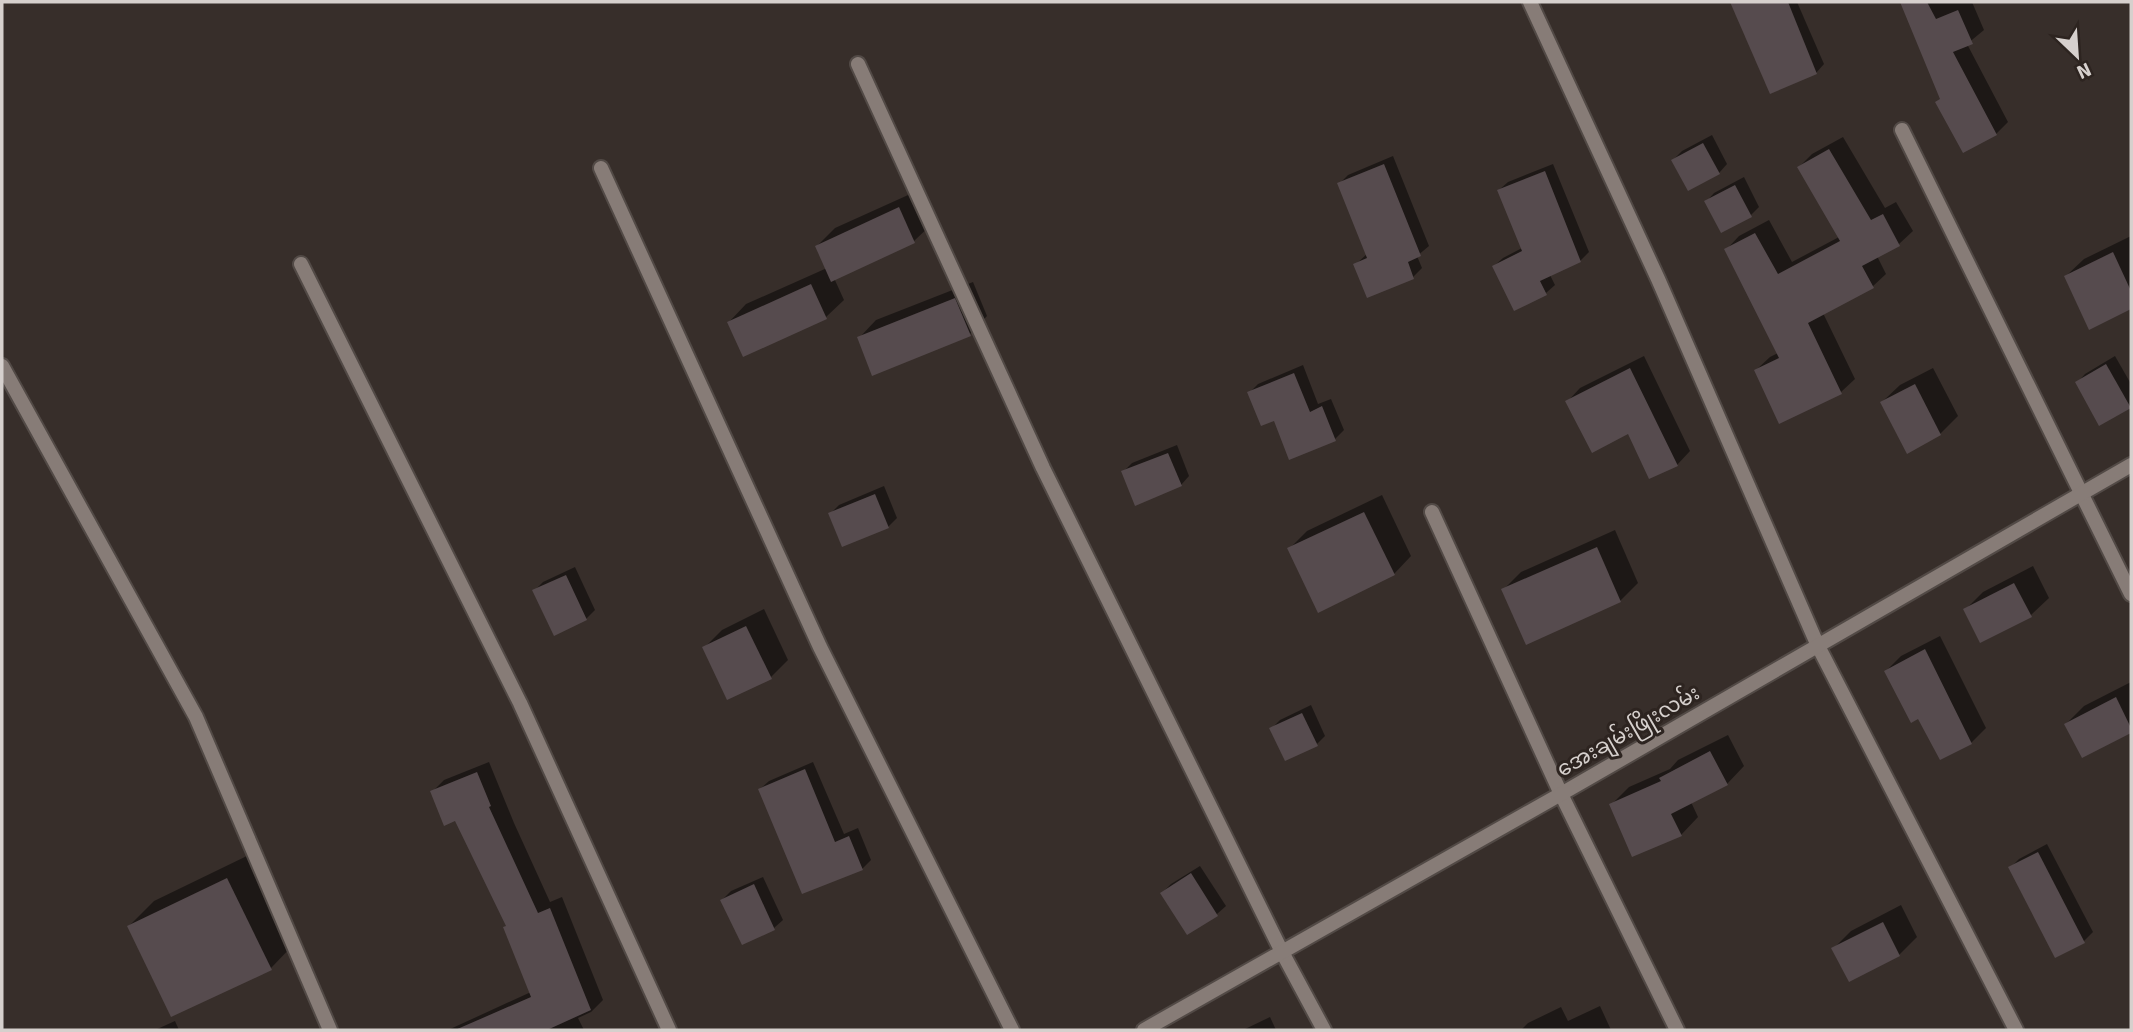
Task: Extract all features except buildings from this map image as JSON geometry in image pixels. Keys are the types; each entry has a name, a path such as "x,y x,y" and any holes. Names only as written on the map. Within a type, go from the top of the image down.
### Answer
{"street":[{"path":"1531,2 1658,279 1818,646 2016,1030"},
{"path":"858,64 1043,468 1282,952 1324,1030"},
{"path":"1902,130 2131,594"},
{"path":"601,168 820,647 1012,1030"},
{"path":"301,264 520,703 669,1030"},
{"path":"2,366 196,717 330,1030"},
{"name":"အေးချမ်းဖြိုးလမ်း","path":"1144,1030 2131,465"},
{"path":"1432,512 1560,794 1677,1030"}]}
